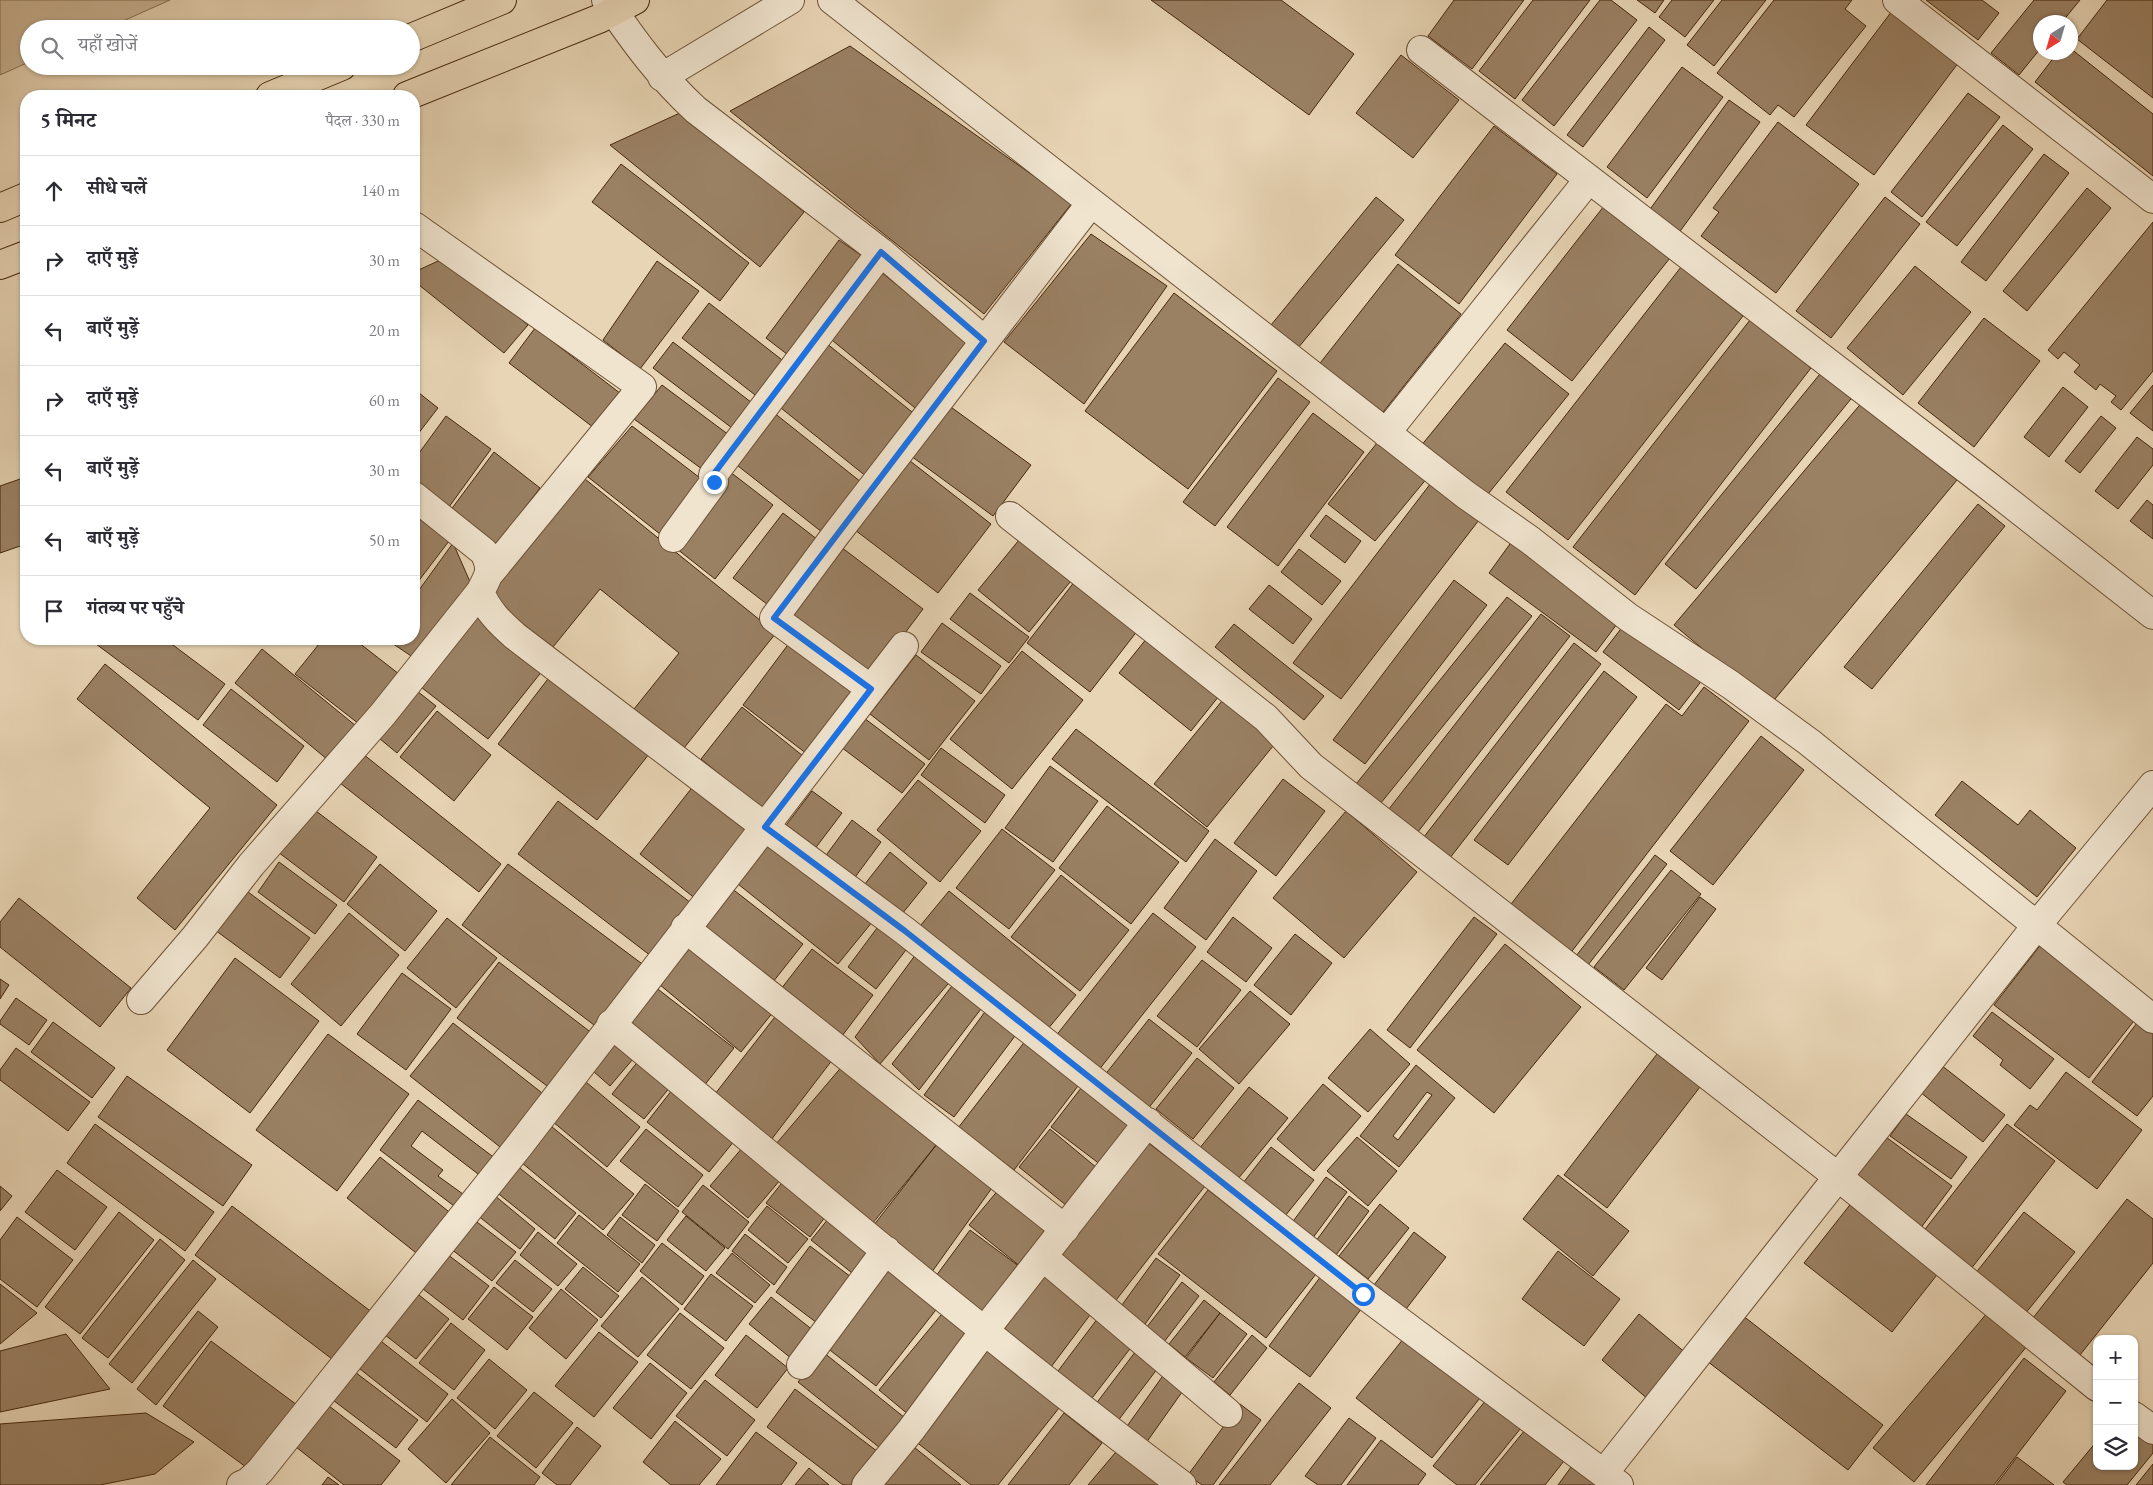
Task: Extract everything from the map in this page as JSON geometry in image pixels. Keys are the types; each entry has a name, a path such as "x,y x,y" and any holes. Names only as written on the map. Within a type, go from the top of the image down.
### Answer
{"main road":[{"path":"420,34 502,0"},
{"path":"420,90 618,4"},
{"path":"284,90 320,75"},
{"path":"0,208 20,200"},
{"path":"0,265 20,257"}],"street":[{"path":"662,77 790,0"},
{"path":"832,0 1466,495 1530,540 1628,617 1731,685 1808,742 2153,1019"},
{"path":"1897,0 2153,199"},
{"path":"618,4 662,77 696,110 881,252 984,341"},
{"path":"1421,50 1986,484 2153,615"},
{"path":"1386,433 1589,179"},
{"path":"871,689 774,618 1091,203"},
{"path":"141,1000 195,937 251,865 382,714 485,582 642,387 420,230"},
{"path":"673,538 714,482 713,475 881,252"},
{"path":"420,501 484,552 489,563 485,582 487,608 499,623 765,827 905,931 1363,1294 1612,1479 1837,1176 2037,925 2153,785"},
{"path":"1010,516 1266,718 1311,766 1837,1176 2093,1384"},
{"path":"240,1485 248,1482 260,1472 394,1305 904,646"},
{"path":"685,928 1065,1229"},
{"path":"611,1024 985,1330 1182,1485"},
{"path":"866,1485 911,1430 985,1330 1148,1122"},
{"path":"801,1365 886,1250"},
{"path":"1043,1257 1228,1412"},
{"path":"2138,1419 2153,1430"}],"shaded area":[{"path":"0,0 170,0 125,20 20,20 20,66 0,75"}],"building":[{"path":"1151,0 1281,0 1354,54 1309,115"},
{"path":"1454,0 1524,0 1472,69 1428,36"},
{"path":"1533,0 1590,0 1515,99 1479,71"},
{"path":"1600,0 1611,0 1637,20 1554,126 1522,100"},
{"path":"1637,0 1664,0 1655,13"},
{"path":"1672,0 1714,0 1685,37 1659,17"},
{"path":"1722,0 1766,0 1714,66 1687,45"},
{"path":"1774,0 1852,0 1845,9 1866,26 1794,117 1778,105 1770,115 1717,73"},
{"path":"1926,0 1982,0 1999,13 1978,40"},
{"path":"2034,0 2080,0 2068,15 2033,15 2033,58 2019,75 1991,53"},
{"path":"2107,0 2153,0 2153,98 2078,40"},
{"path":"1895,7 1962,58 1874,175 1806,125"},
{"path":"1649,27 1665,40 1583,147 1567,135"},
{"path":"850,46 1072,203 984,314 730,111"},
{"path":"2078,54 2153,114 2153,176 2035,82 2052,60 2078,60"},
{"path":"1401,55 1459,100 1413,158 1356,113"},
{"path":"1682,67 1723,97 1647,198 1607,167"},
{"path":"1968,93 2000,117 1922,217 1891,192"},
{"path":"1729,100 1760,122 1678,234 1648,212"},
{"path":"682,112 804,212 760,267 610,145"},
{"path":"1778,122 1859,184 1776,293 1701,236 1719,212 1713,208"},
{"path":"2003,125 2033,149 1957,246 1926,222"},
{"path":"1494,126 1557,174 1459,304 1395,255"},
{"path":"2044,154 2069,173 1986,281 1961,262"},
{"path":"621,164 749,263 720,301 592,202"},
{"path":"2087,188 2111,208 2027,311 2003,291"},
{"path":"1376,197 1404,220 1298,348 1271,325"},
{"path":"1885,197 1920,224 1831,338 1796,311"},
{"path":"1604,206 1670,258 1572,381 1507,330"},
{"path":"2153,222 2153,371 2121,410 2111,402 2116,396 2100,384 2096,390 2074,372 2080,365 2064,352 2058,359 2048,350"},
{"path":"1091,234 1167,286 1084,404 1004,342"},
{"path":"839,240 865,258 792,358 766,338"},
{"path":"447,257 528,325 504,353 420,286 420,269"},
{"path":"657,261 699,291 640,369 603,340"},
{"path":"1398,264 1461,314 1380,416 1317,367"},
{"path":"1915,266 1971,312 1903,395 1847,348"},
{"path":"1681,267 1743,316 1568,540 1506,492"},
{"path":"881,272 973,347 920,412 827,336"},
{"path":"1174,293 1277,371 1188,489 1085,411"},
{"path":"709,303 786,363 759,398 682,338"},
{"path":"1984,318 2040,361 1974,447 1918,403"},
{"path":"1750,320 1811,368 1635,595 1573,547"},
{"path":"535,328 629,400 602,434 509,363"},
{"path":"673,342 756,406 736,431 653,368"},
{"path":"826,343 917,416 867,477 776,404"},
{"path":"1505,343 1569,394 1484,499 1420,447"},
{"path":"1824,369 1855,394 1696,589 1665,564"},
{"path":"1278,378 1310,402 1215,526 1183,502"},
{"path":"662,385 733,438 706,472 634,419"},
{"path":"2153,385 2153,431 2130,413"},
{"path":"2063,387 2088,407 2049,457 2024,437"},
{"path":"420,394 438,408 420,431"},
{"path":"1864,400 1962,474 1770,705 1674,625"},
{"path":"948,405 1031,465 993,516 911,456"},
{"path":"773,412 866,486 827,536 733,462"},
{"path":"1313,413 1364,452 1278,566 1227,527"},
{"path":"446,416 491,449 446,511 420,492 420,452"},
{"path":"2101,416 2116,428 2080,473 2065,461"},
{"path":"632,426 708,484 665,538 588,477"},
{"path":"2137,437 2153,449 2153,465 2118,509 2095,491"},
{"path":"1381,438 1428,477 1375,541 1328,504"},
{"path":"494,452 540,488 492,550 447,515"},
{"path":"905,457 991,524 938,593 851,527"},
{"path":"729,471 773,505 715,579 672,545"},
{"path":"580,475 776,633 680,753 630,714 679,653 600,589 553,647 485,596"},
{"path":"20,479 20,546 0,553 0,486"},
{"path":"1431,483 1479,520 1341,699 1293,663"},
{"path":"2147,500 2153,505 2153,539 2130,521"},
{"path":"1978,504 2005,526 1872,689 1844,667"},
{"path":"783,513 822,543 772,608 733,578"},
{"path":"1326,515 1361,541 1345,563 1310,536"},
{"path":"420,519 449,541 420,579"},
{"path":"1024,534 1075,576 1029,632 978,590"},
{"path":"1515,537 1623,616 1596,652 1489,573"},
{"path":"453,543 471,584 417,660 395,645 420,645 420,589"},
{"path":"837,544 923,609 869,681 782,615"},
{"path":"1299,549 1341,581 1322,605 1281,572"},
{"path":"1454,580 1487,605 1365,764 1333,740"},
{"path":"1075,581 1138,630 1090,692 1027,643"},
{"path":"1269,585 1312,619 1293,644 1249,609"},
{"path":"970,593 1029,637 1009,663 950,619"},
{"path":"1507,597 1532,616 1376,809 1352,789"},
{"path":"472,614 543,670 488,739 417,684"},
{"path":"1541,614 1570,636 1414,837 1385,814"},
{"path":"1627,621 1703,679 1679,710 1603,652"},
{"path":"942,623 1001,666 981,694 921,652"},
{"path":"1234,624 1324,696 1304,720 1215,647"},
{"path":"1151,633 1223,691 1191,731 1119,673"},
{"path":"790,642 858,693 811,757 743,705"},
{"path":"1574,643 1601,664 1446,863 1420,842"},
{"path":"97,645 173,645 225,684 198,720"},
{"path":"318,645 362,645 399,674 359,724 295,674"},
{"path":"262,649 356,726 328,760 235,683"},
{"path":"1022,651 1083,700 1012,789 950,739"},
{"path":"916,655 975,701 929,760 870,714"},
{"path":"105,664 277,805 175,930 137,898 210,808 77,699"},
{"path":"554,671 653,749 597,820 498,744"},
{"path":"1604,671 1637,697 1508,865 1474,840"},
{"path":"412,687 436,706 397,753 374,734"},
{"path":"1704,687 1749,721 1569,955 1508,908 1666,704 1682,716"},
{"path":"231,689 304,746 277,782 203,725"},
{"path":"1226,696 1278,740 1207,827 1154,784"},
{"path":"742,707 808,760 766,812 701,759"},
{"path":"437,711 491,755 454,801 400,757"},
{"path":"864,718 925,764 902,793 841,747"},
{"path":"1076,729 1209,831 1186,862 1052,759"},
{"path":"1761,736 1804,770 1713,885 1670,851"},
{"path":"941,748 1005,795 985,823 921,775"},
{"path":"363,754 501,864 479,892 340,783"},
{"path":"1050,766 1098,801 1053,862 1005,828"},
{"path":"1283,779 1325,811 1276,876 1234,843"},
{"path":"698,780 756,826 697,900 640,854"},
{"path":"918,780 981,831 940,882 877,830"},
{"path":"1962,781 2018,825 2030,810 2076,848 2037,897 1935,815"},
{"path":"812,791 842,813 814,850 784,828"},
{"path":"558,801 691,903 651,956 518,854"},
{"path":"308,805 377,857 344,902 274,849"},
{"path":"1107,806 1179,862 1131,924 1059,868"},
{"path":"1346,811 1417,872 1344,958 1273,898"},
{"path":"852,820 881,842 853,880 824,858"},
{"path":"1002,829 1055,870 1009,929 956,888"},
{"path":"767,836 873,921 838,964 733,880"},
{"path":"1215,839 1257,871 1206,940 1164,908"},
{"path":"890,852 927,883 898,919 861,889"},
{"path":"1655,855 1667,864 1588,965 1576,956"},
{"path":"279,862 337,905 315,934 258,892"},
{"path":"380,864 437,911 405,951 347,904"},
{"path":"508,864 645,966 598,1028 462,925"},
{"path":"1671,870 1701,894 1624,990 1594,967"},
{"path":"1061,875 1129,930 1080,991 1011,937"},
{"path":"726,884 803,944 769,987 692,927"},
{"path":"244,889 310,938 280,978 215,930"},
{"path":"949,891 1076,995 1047,1030 920,926"},
{"path":"1700,897 1716,909 1662,980 1646,968"},
{"path":"19,898 131,988 100,1027 0,947 0,922"},
{"path":"349,913 399,955 341,1026 291,984"},
{"path":"1153,913 1196,947 1098,1071 1055,1037"},
{"path":"1233,917 1272,948 1246,982 1207,952"},
{"path":"1474,917 1497,934 1410,1048 1387,1030"},
{"path":"447,918 497,958 456,1008 407,968"},
{"path":"880,924 909,946 876,989 848,967"},
{"path":"1295,934 1332,963 1291,1015 1254,985"},
{"path":"687,939 774,1011 741,1052 654,980"},
{"path":"2042,943 2137,1017 2089,1078 1994,1005"},
{"path":"1505,944 1581,1007 1494,1113 1417,1050"},
{"path":"812,949 873,995 842,1036 781,989"},
{"path":"919,950 953,978 880,1064 855,1037"},
{"path":"235,958 319,1021 250,1113 167,1050"},
{"path":"1202,960 1241,990 1197,1047 1157,1016"},
{"path":"499,962 597,1037 555,1092 457,1018"},
{"path":"402,973 451,1009 406,1070 357,1034"},
{"path":"0,979 9,985 0,999"},
{"path":"955,982 984,1005 919,1090 892,1064"},
{"path":"650,983 734,1048 703,1087 619,1023"},
{"path":"1250,991 1290,1024 1239,1084 1199,1049"},
{"path":"16,998 47,1020 29,1045 0,1024 0,1021"},
{"path":"990,1005 1021,1028 954,1117 924,1095"},
{"path":"1992,1012 2054,1059 2030,1089 2000,1065 2003,1060 1973,1036"},
{"path":"778,1013 833,1059 771,1140 715,1094"},
{"path":"1149,1019 1192,1053 1147,1110 1104,1076"},
{"path":"2140,1019 2153,1029 2153,1096 2137,1116 2092,1082"},
{"path":"53,1022 115,1068 92,1098 31,1052"},
{"path":"453,1023 551,1100 509,1154 410,1076"},
{"path":"1370,1029 1410,1064 1368,1112 1328,1078"},
{"path":"613,1031 639,1052 610,1086 585,1064"},
{"path":"328,1034 409,1094 337,1191 256,1130"},
{"path":"1026,1040 1081,1082 1014,1170 958,1128"},
{"path":"16,1048 90,1102 68,1131 0,1080 0,1070"},
{"path":"1657,1054 1700,1087 1607,1208 1564,1175"},
{"path":"643,1055 675,1081 644,1119 612,1094"},
{"path":"1197,1058 1234,1088 1193,1139 1156,1109"},
{"path":"844,1064 937,1144 868,1229 770,1151"},
{"path":"1416,1065 1455,1098 1399,1167 1360,1136","holes":["1427,1092 1432,1095 1398,1140 1393,1136"]},
{"path":"1941,1065 2005,1115 1983,1142 1920,1092"},
{"path":"2066,1072 2142,1130 2097,1189 2014,1125 2030,1105 2037,1110"},
{"path":"127,1076 252,1165 223,1206 98,1117"},
{"path":"580,1077 640,1127 607,1167 546,1116"},
{"path":"1085,1083 1138,1123 1105,1168 1051,1127"},
{"path":"1323,1084 1361,1116 1314,1171 1277,1139"},
{"path":"676,1085 739,1135 709,1172 647,1122"},
{"path":"1249,1087 1288,1118 1237,1180 1199,1149"},
{"path":"418,1100 496,1159 482,1177 422,1131 411,1146 443,1170 438,1176 467,1197 458,1209 380,1150"},
{"path":"1906,1114 1967,1157 1951,1179 1890,1136"},
{"path":"546,1122 634,1194 603,1230 516,1158"},
{"path":"95,1124 214,1212 185,1251 67,1163"},
{"path":"2007,1124 2055,1161 1967,1274 1919,1237"},
{"path":"646,1129 703,1175 678,1207 620,1161"},
{"path":"1050,1129 1103,1173 1072,1210 1019,1167"},
{"path":"1357,1137 1397,1171 1368,1206 1327,1171"},
{"path":"1886,1137 1952,1186 1917,1233 1851,1184"},
{"path":"748,1141 786,1173 748,1218 710,1186"},
{"path":"1147,1142 1205,1186 1113,1304 1056,1260"},
{"path":"937,1144 994,1185 929,1276 870,1230"},
{"path":"1271,1147 1314,1180 1285,1216 1243,1183"},
{"path":"380,1157 453,1215 420,1256 347,1198"},
{"path":"511,1161 576,1213 555,1239 490,1187"},
{"path":"57,1170 107,1207 75,1250 25,1212"},
{"path":"789,1174 832,1208 810,1237 766,1203"},
{"path":"1558,1175 1629,1231 1593,1276 1523,1219"},
{"path":"1326,1177 1347,1192 1312,1239 1291,1224"},
{"path":"645,1184 679,1211 657,1241 622,1215"},
{"path":"703,1185 749,1222 728,1249 682,1212"},
{"path":"0,1186 12,1196 0,1211"},
{"path":"1000,1188 1048,1229 1021,1267 969,1225"},
{"path":"488,1190 535,1229 520,1249 472,1211"},
{"path":"1208,1190 1316,1274 1266,1338 1158,1254"},
{"path":"1349,1196 1369,1211 1336,1255 1316,1241"},
{"path":"2127,1199 2153,1219 2153,1263 2096,1335 2093,1335 2093,1339 2076,1360 2029,1323"},
{"path":"1853,1201 1940,1271 1892,1332 1804,1263"},
{"path":"1380,1204 1409,1228 1368,1279 1339,1256"},
{"path":"232,1206 373,1313 336,1362 195,1255"},
{"path":"767,1206 808,1239 788,1263 748,1230"},
{"path":"119,1212 154,1240 80,1334 45,1307"},
{"path":"2024,1212 2075,1252 2025,1314 1975,1274"},
{"path":"833,1213 878,1250 857,1277 811,1240"},
{"path":"579,1215 640,1264 618,1292 557,1243"},
{"path":"469,1216 516,1252 492,1281 446,1245"},
{"path":"686,1216 725,1248 706,1271 667,1240"},
{"path":"17,1217 73,1260 37,1307 0,1279 0,1240"},
{"path":"620,1217 655,1245 642,1263 607,1235"},
{"path":"970,1230 1024,1270 986,1320 933,1280"},
{"path":"538,1232 577,1264 558,1286 520,1255"},
{"path":"1414,1232 1446,1257 1403,1313 1371,1289"},
{"path":"745,1234 787,1267 774,1285 732,1251"},
{"path":"160,1239 185,1260 108,1358 82,1338"},
{"path":"662,1243 704,1276 682,1305 640,1271"},
{"path":"810,1246 851,1277 817,1323 776,1292"},
{"path":"443,1251 489,1286 463,1320 418,1285"},
{"path":"1558,1251 1620,1299 1584,1346 1522,1299"},
{"path":"732,1253 770,1285 755,1303 716,1273"},
{"path":"1156,1258 1180,1275 1143,1327 1119,1309"},
{"path":"193,1260 216,1279 132,1383 109,1364"},
{"path":"515,1260 552,1289 533,1312 496,1283"},
{"path":"888,1266 939,1306 876,1386 826,1347"},
{"path":"1042,1266 1096,1307 1051,1367 997,1326"},
{"path":"583,1267 619,1296 601,1318 565,1289"},
{"path":"1324,1272 1365,1304 1310,1377 1269,1346"},
{"path":"711,1274 753,1306 726,1341 684,1309"},
{"path":"642,1277 679,1309 638,1357 601,1326"},
{"path":"1182,1282 1199,1296 1164,1342 1146,1328"},
{"path":"0,1284 37,1313 0,1344"},
{"path":"409,1287 449,1319 416,1359 376,1328"},
{"path":"494,1287 533,1317 507,1350 468,1319"},
{"path":"561,1289 598,1320 566,1359 529,1328"},
{"path":"771,1297 814,1331 792,1359 749,1324"},
{"path":"1204,1300 1220,1313 1185,1357 1169,1344"},
{"path":"946,1309 976,1334 909,1415 879,1390"},
{"path":"198,1311 218,1327 156,1405 137,1389"},
{"path":"1988,1312 2028,1345 1914,1482 1873,1448"},
{"path":"680,1313 724,1348 691,1389 647,1355"},
{"path":"1220,1313 1247,1334 1213,1378 1186,1358"},
{"path":"1101,1314 1136,1341 1089,1402 1055,1375"},
{"path":"1639,1314 1687,1354 1649,1400 1602,1360"},
{"path":"1742,1315 1883,1425 1848,1470 1707,1361"},
{"path":"451,1323 485,1350 454,1390 419,1363"},
{"path":"599,1332 638,1362 594,1417 555,1386"},
{"path":"1408,1333 1484,1393 1432,1458 1356,1398"},
{"path":"66,1334 110,1389 0,1412 0,1351"},
{"path":"746,1335 788,1368 757,1408 715,1375"},
{"path":"1252,1335 1267,1348 1230,1395 1214,1382"},
{"path":"377,1338 448,1394 427,1422 355,1365"},
{"path":"211,1341 297,1405 250,1470 163,1406"},
{"path":"1142,1343 1164,1360 1117,1422 1095,1405"},
{"path":"982,1346 1059,1408 998,1485 971,1485 910,1437"},
{"path":"823,1352 910,1422 885,1452 798,1382"},
{"path":"2024,1358 2066,1391 1994,1485 1926,1485"},
{"path":"489,1359 527,1390 495,1429 457,1398"},
{"path":"650,1363 687,1393 651,1439 613,1408"},
{"path":"351,1369 418,1420 396,1448 329,1397"},
{"path":"1167,1370 1187,1385 1146,1443 1125,1429"},
{"path":"705,1380 755,1420 727,1456 676,1416"},
{"path":"1299,1383 1331,1408 1270,1485 1219,1485"},
{"path":"795,1389 882,1455 859,1485 843,1485 767,1427"},
{"path":"534,1392 573,1423 536,1468 497,1436"},
{"path":"452,1399 490,1433 446,1483 408,1449"},
{"path":"1486,1400 1521,1428 1475,1485 1457,1485 1433,1466"},
{"path":"324,1402 400,1461 381,1485 344,1485 291,1443"},
{"path":"1240,1404 1261,1420 1213,1485 1202,1485 1188,1475"},
{"path":"146,1413 194,1442 155,1474 100,1485 0,1485 0,1424"},
{"path":"1064,1413 1102,1443 1069,1485 1008,1485"},
{"path":"1349,1418 1376,1438 1341,1485 1318,1485 1305,1476"},
{"path":"675,1421 721,1459 699,1485 671,1485 643,1462"},
{"path":"577,1427 601,1446 570,1485 557,1485 542,1473"},
{"path":"2138,1427 2153,1440 2153,1453 2127,1485 2067,1485 2063,1482 2093,1446 2093,1470 2138,1470"},
{"path":"1525,1430 1564,1461 1545,1485 1480,1485"},
{"path":"756,1432 797,1463 781,1485 716,1485"},
{"path":"490,1437 540,1477 534,1485 451,1485"},
{"path":"1381,1440 1426,1474 1418,1485 1347,1485"},
{"path":"909,1443 961,1485 876,1485"},
{"path":"1121,1446 1162,1485 1088,1485"},
{"path":"2017,1457 2054,1485 1996,1485"},
{"path":"1574,1463 1605,1485 1558,1485"},
{"path":"2153,1464 2153,1485 2136,1485"},
{"path":"809,1468 829,1485 795,1485"},
{"path":"328,1477 339,1485 322,1485"}],"route":[{"path":"714,482 713,475 881,252 984,341 774,618 871,689 765,827 905,931 1363,1294"}]}
